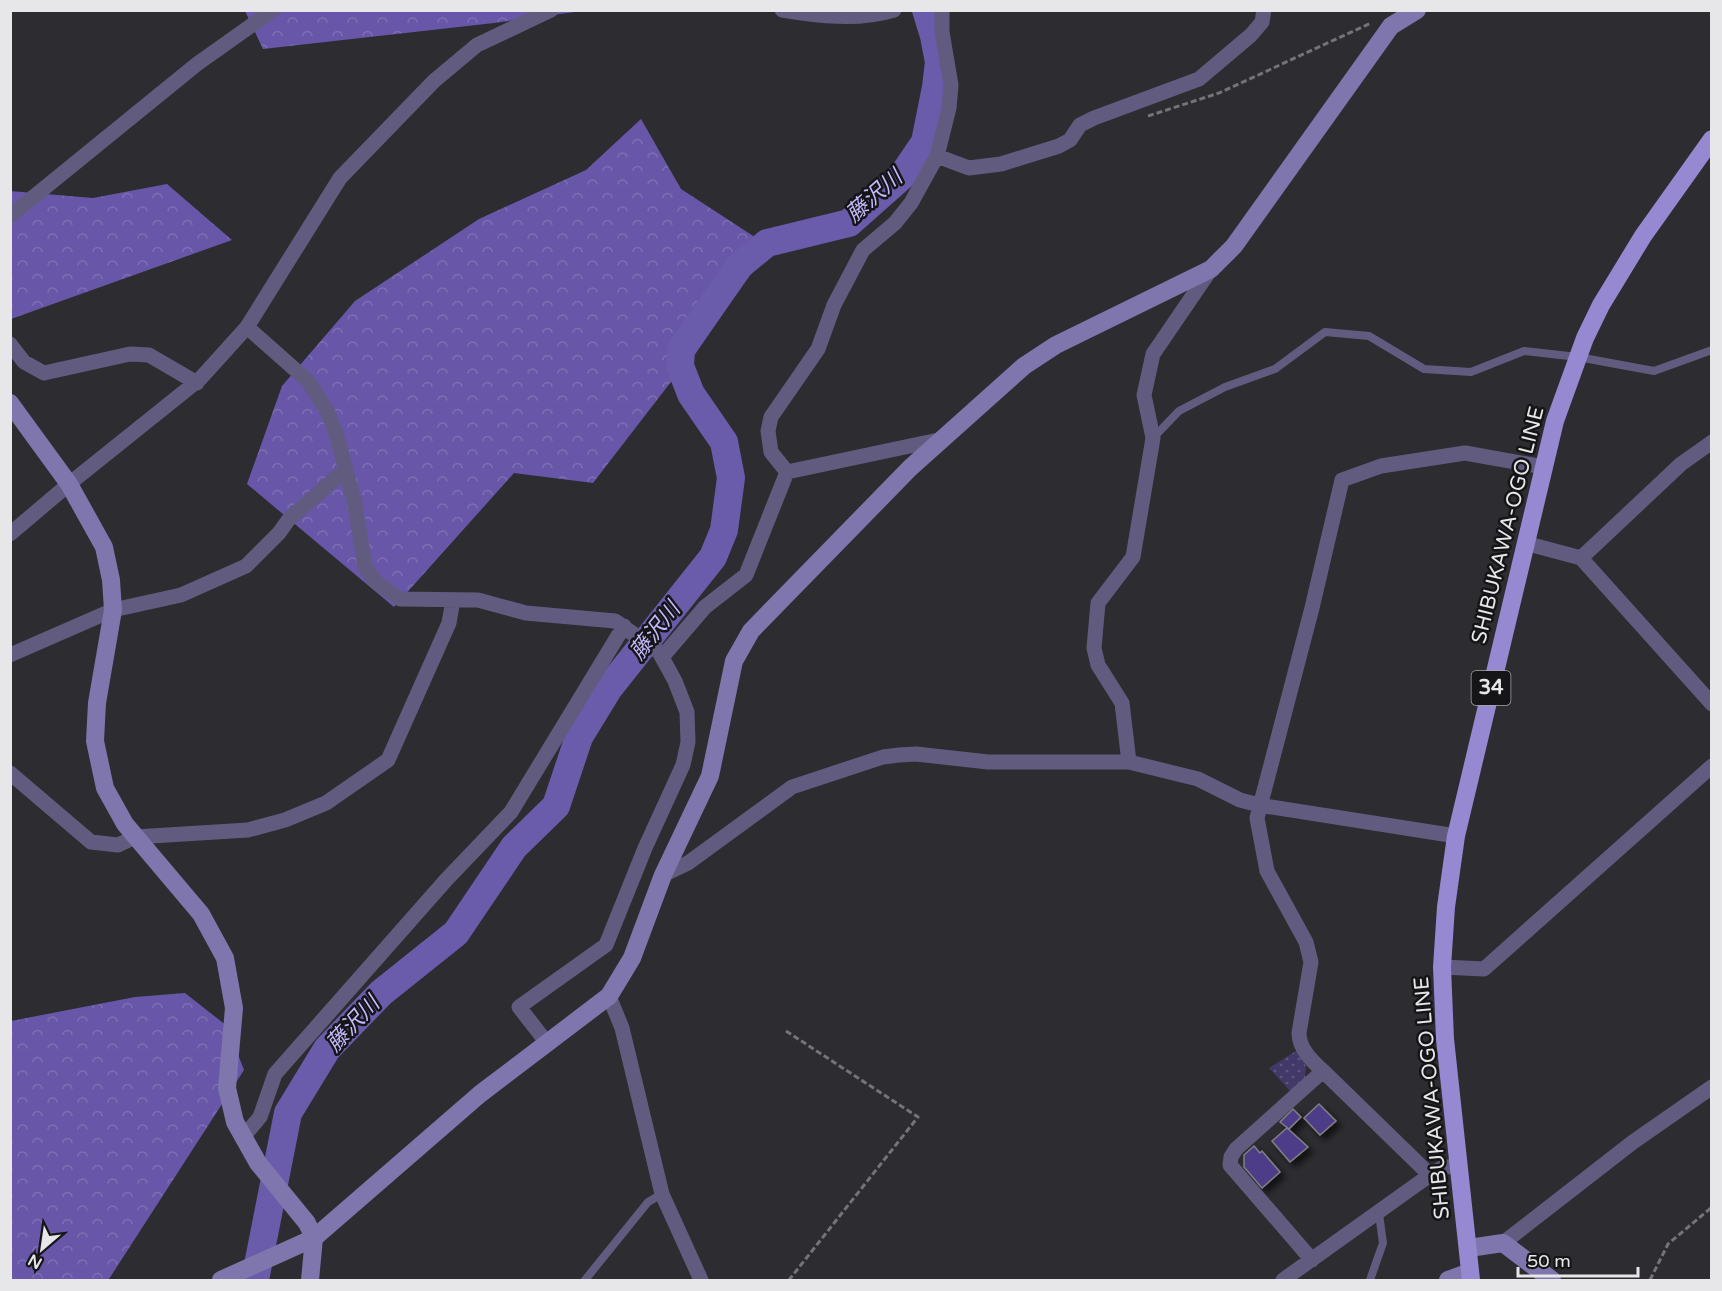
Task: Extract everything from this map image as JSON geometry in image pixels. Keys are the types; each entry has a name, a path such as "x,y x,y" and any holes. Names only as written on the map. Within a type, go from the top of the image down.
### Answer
{"main road":[{"name":"SHIBUKAWA-OGO LINE","path":"1471,1276 1445,1039 1442,967 1446,907 1456,836 1555,421 1578,357 1616,279 1643,236 1712,139"}],"street":[{"path":"10,216 197,64 273,10"},
{"path":"10,534 196,383 247,327 340,178 375,139 434,81 477,45 550,10"},
{"path":"782,10 827,16 864,16 894,10"},
{"path":"787,472 771,452 768,431 771,417 818,349 834,305 863,250 895,223 911,203 937,156 949,108 951,85 942,32 942,10"},
{"path":"937,156 976,169 1027,158 1059,146 1070,140 1080,125 1094,118 1199,79 1251,36 1262,22 1264,10"},
{"path":"1129,762 1122,703 1098,665 1094,648 1098,603 1133,557 1153,438 1144,395 1153,354 1211,269 1233,246 1391,26 1417,10"},
{"path":"226,1278 314,1238 480,1094 609,996 632,958 663,875 710,776 734,661 744,641 910,468 1024,366 1056,345 1211,269"},
{"path":"247,327 308,381 319,397 337,436 355,505 365,567 375,582 400,599 478,600 526,613 615,621 661,654 687,712 688,742 682,765 645,848 606,945 519,1008 547,1043"},
{"path":"10,344 24,362 44,373 130,354 149,355 196,383"},
{"path":"10,403 69,484 104,547 111,580 112,610 97,703 95,741 105,788 125,824 201,915 225,958 234,1008 227,1088 235,1122 255,1157 307,1223 314,1238 310,1281"},
{"path":"787,472 943,439"},
{"path":"1581,558 1681,464 1712,442"},
{"path":"1430,1175 1307,1055 1299,1038 1311,962 1306,942 1267,871 1258,826 1259,805 1312,608 1342,480 1381,466 1465,453 1544,467"},
{"path":"10,655 112,610 181,595 246,566 279,533 288,519 346,469"},
{"path":"661,654 705,607 746,575 787,472"},
{"path":"1525,543 1581,558 1712,704"},
{"path":"10,773 91,842 118,845 135,837 248,830 285,820 326,803 388,760 449,624 453,600"},
{"path":"243,1137 260,1117 275,1074 446,880 511,812 627,628"},
{"path":"663,875 688,863 792,787 883,757 916,754 988,762 1129,762 1198,779 1240,800 1259,805 1456,836"},
{"path":"1442,967 1484,969 1712,766"},
{"path":"609,996 622,1028 662,1194 701,1281"},
{"path":"1312,1260 1230,1165 1231,1157 1236,1149 1323,1071"},
{"path":"1468,1248 1503,1243 1633,1142 1712,1087"},
{"path":"1283,1281 1379,1214 1430,1175 1442,1168 1458,1165"},
{"path":"1503,1243 1552,1281"},
{"path":"1448,1281 1471,1276"}],"lane":[{"path":"1153,438 1179,411 1225,387 1275,369 1325,332 1369,336 1424,369 1471,372 1524,351 1578,357 1654,371 1712,350"},
{"path":"585,1281 648,1202 662,1194"},
{"path":"1370,1281 1383,1243 1379,1214"}],"path":[{"path":"1147,116 1219,93 1366,25 1372,23 1391,26"},
{"path":"786,1031 918,1117 789,1281"},
{"path":"1650,1281 1668,1244 1712,1207"}],"shaded area":[{"path":"1296,1051 1306,1066 1305,1079 1291,1092 1269,1068"}],"green space":[{"path":"245,11 582,11 263,49"},
{"path":"641,119 681,189 770,247 714,326 593,483 514,473 394,607 247,484 282,386 355,301 479,219 586,170"},
{"path":"167,184 232,240 11,319 10,191 93,198"},
{"path":"185,993 227,1026 244,1070 109,1279 11,1280 11,1021 135,997"}],"building":[{"path":"1319,1104 1336,1121 1320,1135 1304,1118"},
{"path":"1293,1109 1301,1117 1289,1129 1280,1122"},
{"path":"1287,1128 1308,1147 1290,1162 1272,1141"},
{"path":"1254,1146 1260,1153 1262,1151 1280,1172 1262,1188 1244,1167 1244,1155"}],"waterway":[{"name":"藤沢川","path":"255,1280 288,1113 327,1049 381,993 456,933 514,847 556,806 579,737 609,688 713,557 724,530 731,478 724,442 691,394 680,366 681,350 739,266 767,243 849,223 902,176 925,142 936,87 939,62 926,10"}]}
